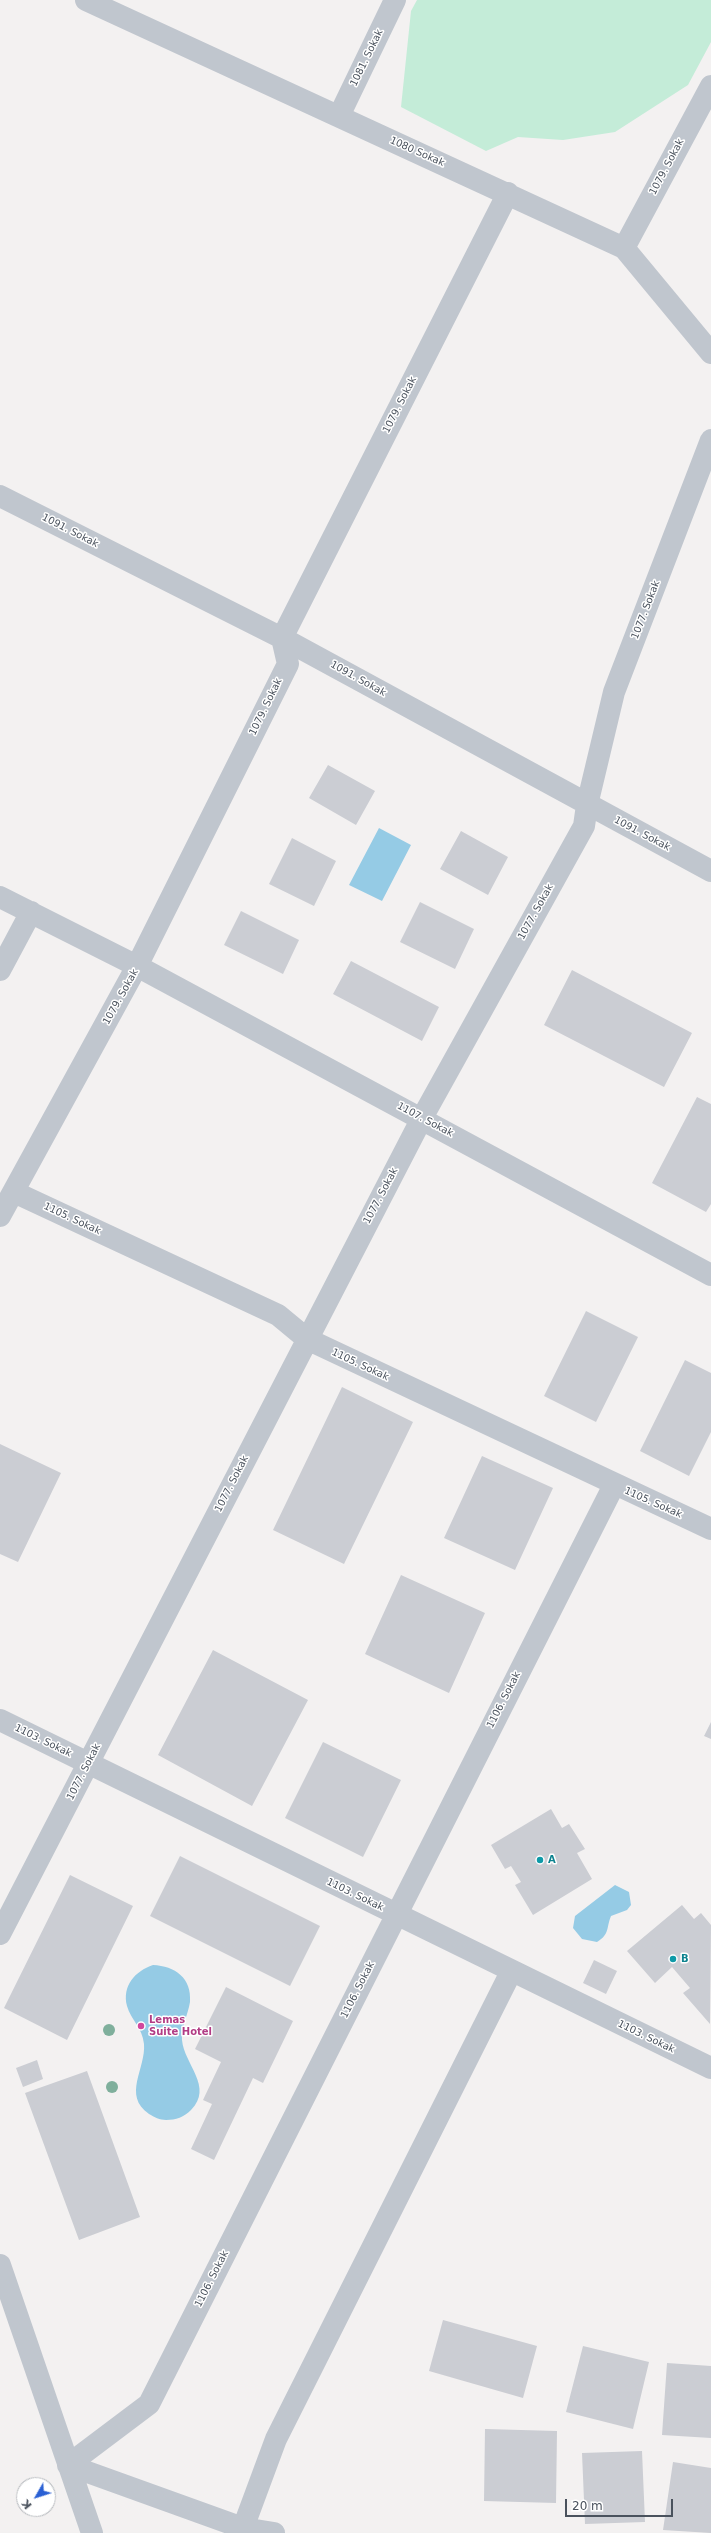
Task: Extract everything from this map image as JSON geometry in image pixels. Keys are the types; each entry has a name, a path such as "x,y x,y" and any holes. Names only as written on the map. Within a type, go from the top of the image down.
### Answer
{"street":[{"name":"1080 Sokak","path":"86,0 508,193 624,248 711,353"},
{"name":"1081. Sokak","path":"339,116 395,0"},
{"name":"1079. Sokak","path":"624,248 711,86"},
{"name":"1079. Sokak","path":"0,1216 137,966 288,664 282,638 508,193"},
{"name":"1077. Sokak","path":"0,1934 422,1118 584,826 587,805 614,692 711,440"},
{"name":"1091. Sokak","path":"0,496 282,638 711,871"},
{"name":"1107. Sokak","path":"0,897 137,966 422,1118 711,1275"},
{"path":"0,970 31,912"},
{"name":"1105. Sokak","path":"14,1192 278,1315 307,1339 614,1485 711,1529"},
{"name":"1106. Sokak","path":"68,2465 149,2404 614,1485"},
{"name":"1103. Sokak","path":"0,1720 511,1972 711,2068"},
{"path":"244,2528 276,2439 511,1972"},
{"path":"0,2265 92,2533"},
{"path":"68,2465 244,2528 274,2533"}],"green space":[{"path":"417,0 711,0 711,42 688,85 615,132 563,140 518,137 486,151 401,107 411,11"}],"water":[{"path":"379,828 411,845 382,901 349,885"},
{"path":"615,1885 629,1892 631,1905 627,1910 611,1916 606,1933 597,1942 582,1939 573,1928 575,1916"},
{"path":"153,1965 175,1971 185,1980 190,1994 190,2002 182,2040 187,2058 196,2075 200,2093 197,2101 186,2115 170,2120 159,2119 149,2114 141,2107 137,2099 137,2081 144,2053 144,2044 139,2028 127,2006 126,1999 126,1992 131,1980 141,1971"}],"building":[{"path":"328,765 375,791 356,825 309,798"},
{"path":"461,831 508,857 488,895 440,869"},
{"path":"292,838 336,861 314,906 269,884"},
{"path":"420,902 474,929 455,969 400,942"},
{"path":"241,911 299,940 283,974 224,945"},
{"path":"351,961 439,1007 422,1041 333,994"},
{"path":"572,970 692,1033 664,1087 544,1025"},
{"path":"697,1097 711,1104 711,1204 706,1212 652,1183"},
{"path":"586,1311 638,1337 596,1422 544,1396"},
{"path":"685,1360 711,1373 711,1432 689,1476 640,1451"},
{"path":"342,1387 413,1422 344,1564 273,1530"},
{"path":"0,1444 61,1473 18,1562 0,1554"},
{"path":"482,1456 553,1488 515,1570 444,1538"},
{"path":"401,1575 485,1613 449,1693 365,1654"},
{"path":"213,1650 308,1700 252,1806 158,1755"},
{"path":"711,1722 711,1739 704,1736"},
{"path":"323,1742 401,1780 363,1857 285,1818"},
{"name":"A","path":"551,1809 562,1828 569,1824 585,1849 577,1853 592,1879 533,1915 515,1885 521,1882 511,1866 505,1869 491,1845"},
{"path":"180,1856 320,1926 290,1986 150,1916"},
{"path":"70,1875 133,1906 67,2040 4,2008"},
{"name":"B","path":"682,1905 694,1919 701,1913 711,1925 710,2024 683,1993 690,1988 672,1967 655,1983 627,1951"},
{"path":"594,1960 617,1971 606,1994 583,1983"},
{"path":"226,1987 293,2021 263,2083 253,2078 214,2160 191,2149 212,2104 203,2100 221,2062 195,2049"},
{"path":"37,2060 43,2079 23,2087 16,2068"},
{"path":"87,2071 140,2217 79,2240 25,2093"},
{"path":"443,2320 537,2346 523,2398 429,2371"},
{"path":"583,2346 649,2362 633,2429 566,2412"},
{"path":"667,2363 711,2366 711,2438 662,2435"},
{"path":"485,2429 557,2431 556,2503 484,2501"},
{"path":"642,2451 645,2522 585,2524 582,2453"},
{"path":"673,2462 711,2468 711,2533 663,2530"}],"place":[{"name":"A","path":"540,1860"},
{"name":"B","path":"673,1959"},
{"name":"Lemas Suite Hotel","path":"141,2026"}]}
